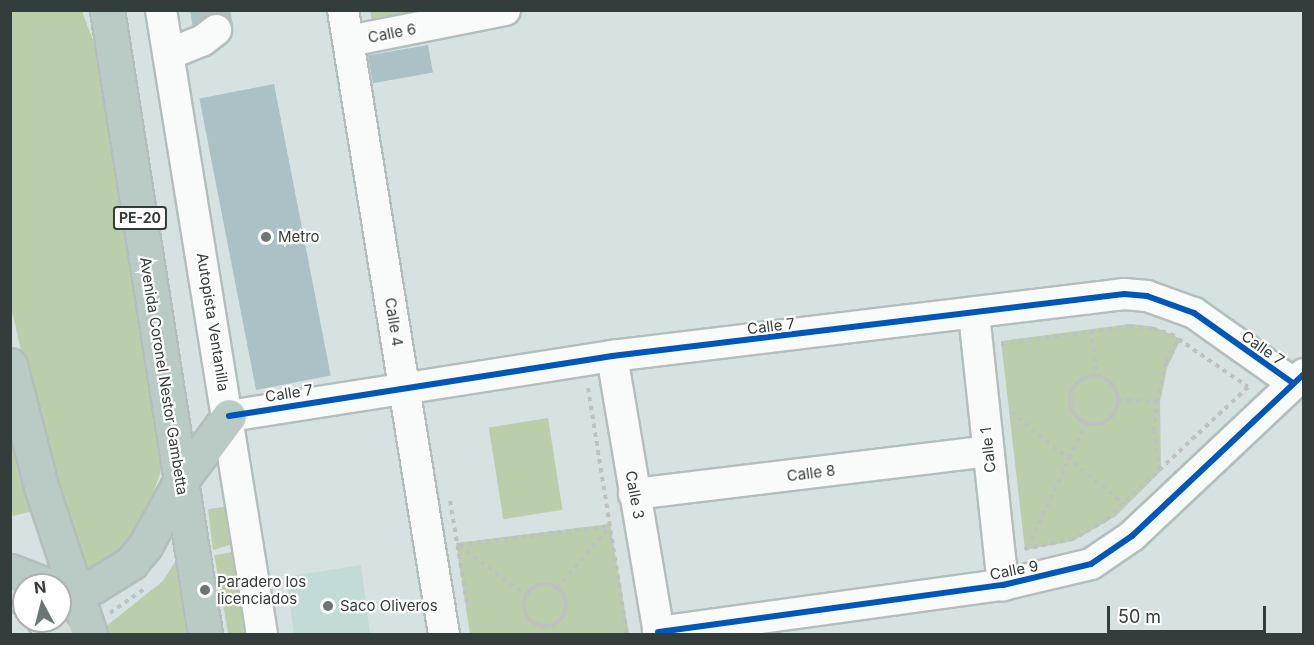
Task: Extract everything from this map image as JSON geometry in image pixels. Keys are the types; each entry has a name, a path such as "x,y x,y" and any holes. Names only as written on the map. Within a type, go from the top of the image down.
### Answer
{"highway":[{"name":"Avenida Coronel Nestor Gambetta","path":"107,10 205,634"},
{"path":"10,365 41,486 57,573"},
{"path":"72,586 111,578 130,563 145,546 180,482 229,416"},
{"path":"72,606 90,634"}],"street":[{"name":"Autopista Ventanilla","path":"161,10 229,416 262,634"},
{"name":"Calle 4","path":"343,10 404,386 444,547 444,634"},
{"name":"Calle 6","path":"349,41 506,10"},
{"path":"169,54 202,41 216,30"},
{"name":"Calle 7","path":"229,416 404,386 612,356 974,314 1124,294 1147,296 1194,313 1298,379"},
{"name":"Calle 1","path":"974,314 1003,585"},
{"name":"Calle 3","path":"612,356 659,633"},
{"name":"Calle 9","path":"659,633 791,624 1067,571 1111,552 1298,379"},
{"name":"Calle 8","path":"634,494 988,451"}],"path":[{"path":"1003,344 1130,326 1153,329 1178,339 1248,387 1124,504 1085,534 1026,549 1086,423"},
{"path":"1092,330 1097,376"},
{"path":"1160,471 1154,430 1157,402 1166,362 1178,339"},
{"path":"1097,376 1112,384 1119,400 1108,420 1086,423 1072,412 1070,394 1080,380 1097,376"},
{"path":"588,388 627,634"},
{"path":"1119,400 1157,402"},
{"path":"1011,412 1068,461 1124,504"},
{"path":"444,547 610,526"},
{"path":"557,588 610,526"},
{"path":"444,547 526,594"},
{"path":"444,547 468,612"},
{"path":"540,584 557,588 566,603 565,612 553,624 543,626 535,624 524,611 526,594 540,584"},
{"path":"553,624 555,634"},
{"path":"543,626 544,634"}],"shaded area":[{"name":"Saco Oliveros","path":"361,565 370,634 294,634 286,577"}],"green space":[{"path":"370,10 421,11 372,20"},
{"path":"10,11 82,11 98,54 165,459 142,526 123,555 98,572 83,569 51,481 11,307"},
{"path":"1130,324 1155,327 1181,339 1167,368 1160,402 1161,471 1116,516 1094,529 1073,541 1025,550 1001,341"},
{"path":"548,418 563,510 503,519 489,427"},
{"path":"10,430 33,511 13,516 10,502"},
{"path":"224,507 233,544 213,550 208,509"},
{"path":"610,524 629,634 470,634 456,543"},
{"path":"233,552 247,634 228,634 214,555"},
{"path":"180,554 194,634 108,634 105,627 163,581"}],"building":[{"path":"190,10 230,10 233,26 194,34"},
{"path":"428,45 433,73 373,83 368,56"},
{"name":"Metro","path":"274,84 331,376 256,390 199,99"}],"tunnel":[{"path":"213,10 216,30"}],"cycle path":[{"path":"229,416 612,356 1124,294 1147,296 1194,313 1293,383"},
{"path":"658,632 1003,585 1091,564 1132,536 1304,374"}],"place":[{"name":"Metro","path":"266,237"},
{"name":"Paradero los licenciados","path":"205,590"},
{"name":"Saco Oliveros","path":"328,606"}]}
